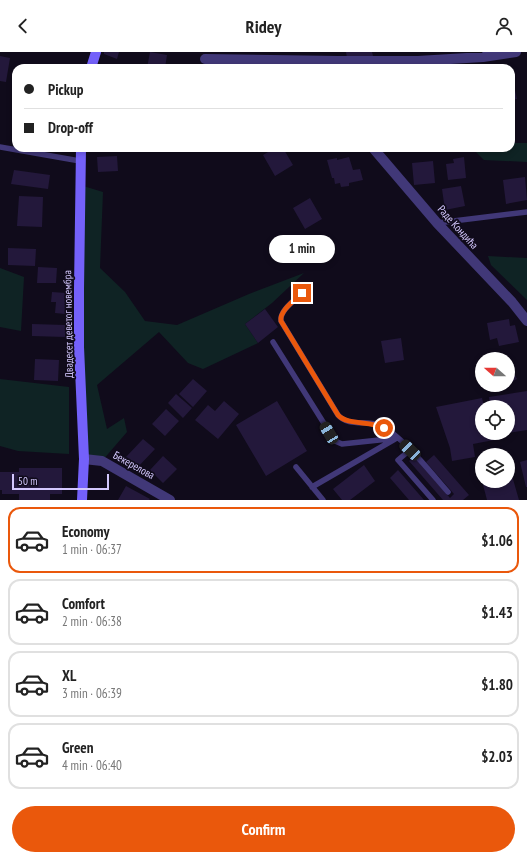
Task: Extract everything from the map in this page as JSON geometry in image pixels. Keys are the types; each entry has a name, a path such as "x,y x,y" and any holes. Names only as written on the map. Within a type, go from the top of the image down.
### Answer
{"street":[{"path":"93,64 96,52"},
{"path":"211,62 451,59 483,57 516,52"},
{"name":"Двадесет деветог новембра","path":"81,152 79,347 84,459 82,500"},
{"name":"Раде Кондића","path":"376,152 437,223 512,302 527,321"},
{"name":"Бекерелова","path":"84,459 102,461 170,500"}],"lane":[{"path":"0,147 12,149"},
{"path":"29,152 80,161"},
{"path":"437,223 527,212"},
{"path":"302,293 283,313 281,321 338,415 346,421 378,425 398,438 448,492"},
{"path":"273,342 335,441 342,444 398,438"},
{"path":"312,487 398,438"},
{"path":"410,450 398,460 433,500"},
{"path":"296,467 323,500"}],"green space":[{"path":"515,143 527,143 527,162 484,160 476,152 515,152"},
{"path":"80,185 103,192 100,268 125,292 145,321 177,325 249,294 304,273 272,303 245,324 258,343 203,369 188,363 159,332 97,385 107,429 124,418 127,432 102,461 84,459"},
{"path":"488,256 527,258 527,300 491,265"},
{"path":"0,268 24,277 21,331 0,327"},
{"path":"0,379 69,387 69,454 18,451 0,446"}],"building":[{"path":"104,52 119,52 117,59 104,54"},
{"path":"150,52 167,55 166,64 148,64"},
{"path":"346,52 372,52 373,56 347,58"},
{"path":"0,56 10,58 6,82 0,81"},
{"path":"268,152 285,152 293,165 275,176 263,155"},
{"path":"117,156 118,171 98,172 97,157"},
{"path":"349,157 353,170 360,169 363,180 349,183 349,186 341,187 340,183 335,184 327,160 337,158 337,160"},
{"path":"464,157 466,178 448,180 446,164 454,163 453,159"},
{"path":"433,161 435,183 414,185 412,163"},
{"path":"14,170 50,175 48,189 11,184"},
{"path":"525,177 527,200 506,204 503,180"},
{"path":"461,186 465,206 445,210 442,189"},
{"path":"19,196 43,197 42,227 17,226"},
{"path":"310,198 322,219 305,229 293,208"},
{"path":"8,248 36,249 35,266 8,265"},
{"path":"38,267 57,268 56,283 37,283"},
{"path":"52,292 66,293 65,314 55,313 56,302 51,302"},
{"path":"265,309 278,327 258,343 245,324"},
{"path":"509,319 510,326 515,325 519,342 499,346 497,338 490,340 487,323"},
{"path":"32,324 65,325 65,337 32,336"},
{"path":"401,338 404,360 385,363 381,341"},
{"path":"35,359 59,360 58,381 34,380"},
{"path":"193,379 207,391 193,407 179,394"},
{"path":"527,391 527,430 515,432 515,400 489,400 489,397"},
{"path":"176,394 192,408 183,418 168,403"},
{"path":"482,398 482,400 475,400 475,440 494,440 473,444 475,457 452,461 450,448 436,407"},
{"path":"224,401 239,414 218,439 195,420 208,405 215,411"},
{"path":"277,401 307,451 266,476 236,425"},
{"path":"166,409 179,421 165,436 152,424"},
{"path":"143,439 155,449 137,468 126,457"},
{"path":"434,455 469,495 463,500 443,500 409,461 414,456 450,498 454,494 426,462"},
{"path":"163,456 177,469 163,483 150,470"},
{"path":"527,460 527,487 526,487 520,462"},
{"path":"364,465 375,481 350,500 342,500 333,489"},
{"path":"19,468 62,468 62,494 50,494 50,500 19,500 19,494 2,494 2,490 0,490 0,472 19,472"},
{"path":"398,470 424,500 409,500 390,478"},
{"path":"126,486 150,499 118,500"},
{"path":"515,486 519,500 487,500 484,488 515,488"}],"route":[{"path":"302,293 281,315 281,321 338,415 346,421 373,423 384,428"}]}
